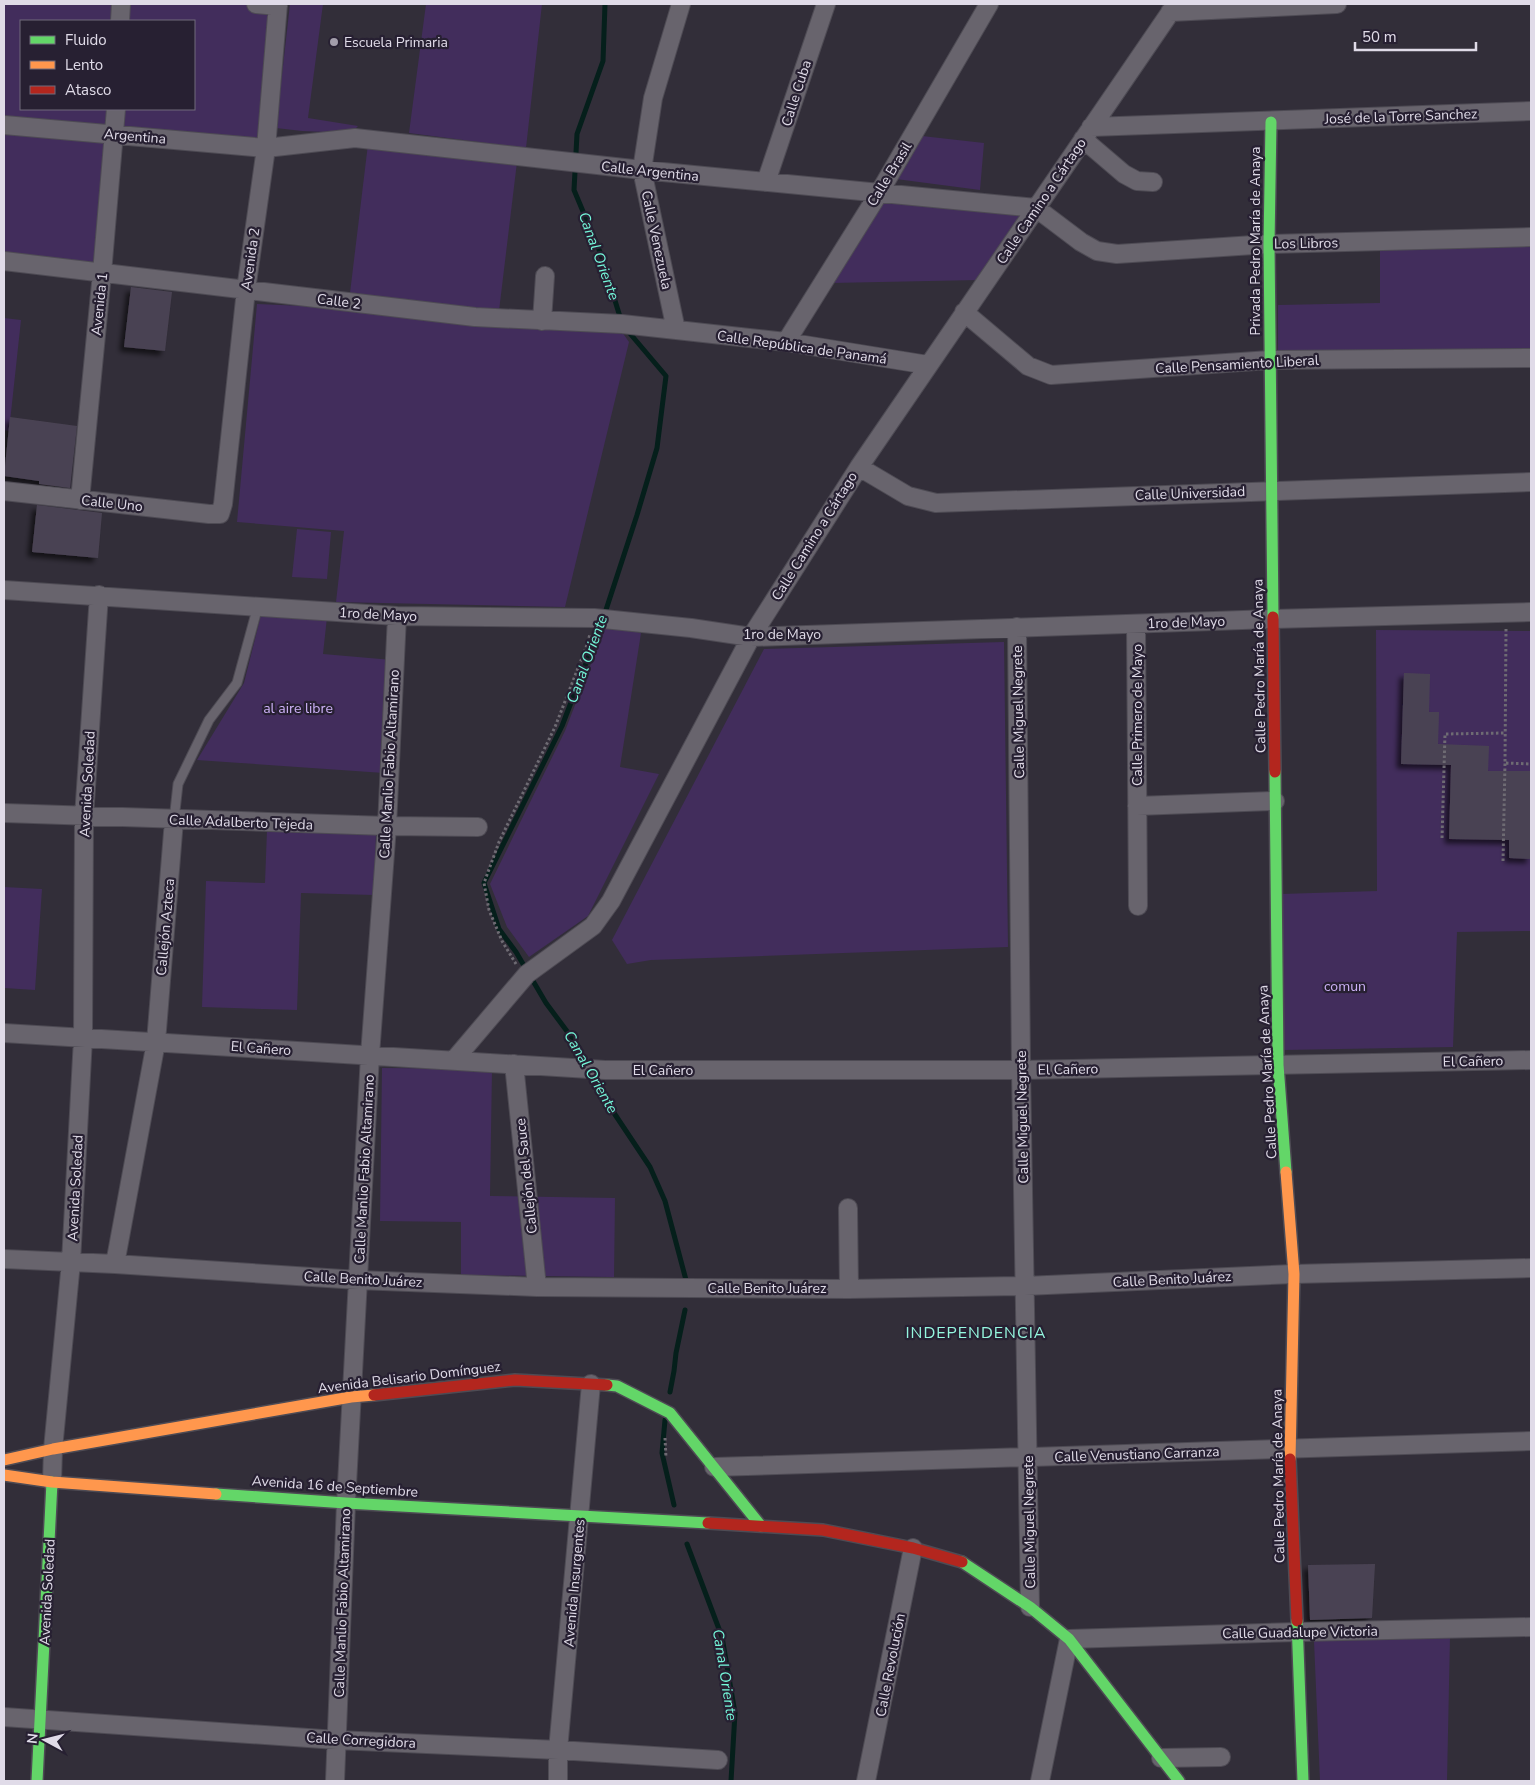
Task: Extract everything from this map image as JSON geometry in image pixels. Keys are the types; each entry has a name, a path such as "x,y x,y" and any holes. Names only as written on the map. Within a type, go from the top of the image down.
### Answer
{"main road":[{"name":"Privada Pedro María de Anaya","path":"1270,360 1268,244 1271,122"},
{"name":"Calle Pedro María de Anaya","path":"1270,360 1278,1065 1294,1274 1290,1449 1303,1781"},
{"name":"Avenida Belisario Domínguez","path":"4,1460 53,1449 351,1397 515,1380 617,1386 670,1413 761,1526"},
{"name":"Avenida 16 de Septiembre","path":"4,1475 52,1482 346,1503 823,1530 913,1548 961,1561 1030,1608 1069,1639 1179,1781"},
{"name":"Avenida Soledad","path":"37,1781 52,1482"}],"street":[{"path":"120,20 121,4"},
{"path":"256,4 278,5"},
{"name":"Calle Venezuela","path":"676,330 642,170 653,98 681,4"},
{"name":"Calle Cuba","path":"766,182 826,4"},
{"name":"Calle Brasil","path":"786,342 879,193 989,4"},
{"path":"1173,8 1336,4"},
{"name":"Avenida 2","path":"220,514 224,504 246,290 266,148 278,5"},
{"name":"Calle Camino a Cártago","path":"454,1060 525,975 593,926 611,901 751,637 858,467 1173,8"},
{"name":"Avenida 1","path":"80,500 116,110"},
{"name":"José de la Torre Sanchez","path":"1087,133 1271,122 1531,112"},
{"name":"Argentina","path":"4,125 266,148"},
{"path":"1087,133 1124,174 1137,181 1153,182"},
{"name":"Calle Argentina","path":"266,148 355,138 642,170 1036,208"},
{"name":"Los Libros","path":"1036,208 1081,242 1097,251 1117,254 1268,244 1531,237"},
{"name":"Calle 2","path":"4,261 475,317 622,324 676,330"},
{"path":"542,321 545,276"},
{"name":"Calle Pensamiento Liberal","path":"964,312 1028,366 1050,375 1270,360 1531,358"},
{"name":"Calle República de Panamá","path":"676,330 786,342 928,365"},
{"name":"Calle Universidad","path":"858,467 908,496 936,503 1531,482"},
{"name":"Calle Uno","path":"4,491 220,514"},
{"name":"1ro de Mayo","path":"4,590 397,616 594,618 691,628 751,637 1531,612"},
{"name":"Avenida Soledad","path":"52,1482 53,1449 71,1262 83,1038 84,817 99,595"},
{"name":"Calle Manlio Fabio Altamirano","path":"335,1781 351,1397 370,1055 387,826 397,616"},
{"name":"Calle Primero de Mayo","path":"1136,624 1138,906"},
{"name":"Calle Miguel Negrete","path":"1017,627 1021,1070 1030,1608"},
{"path":"1137,806 1275,801"},
{"name":"Calle Adalberto Tejeda","path":"4,813 174,820 478,827"},
{"name":"Callejón Azteca","path":"115,1264 156,1042 174,820"},
{"name":"El Cañero","path":"4,1033 605,1070 1021,1070 1531,1060"},
{"name":"Callejón del Sauce","path":"514,1064 537,1287"},
{"path":"848,1208 849,1289"},
{"name":"Calle Benito Juárez","path":"4,1259 115,1264 358,1280 537,1287 849,1289 1025,1286 1294,1274 1531,1268"},
{"name":"Avenida Insurgentes","path":"558,1781 558,1750 591,1384"},
{"name":"Calle Venustiano Carranza","path":"714,1467 1531,1441"},
{"name":"Calle Revolución","path":"866,1781 913,1548"},
{"name":"Calle Guadalupe Victoria","path":"1069,1639 1531,1627"},
{"path":"1040,1781 1069,1639"},
{"name":"Calle Corregidora","path":"4,1717 337,1740 558,1750 718,1760"},
{"path":"1161,1758 1221,1756"}],"lane":[{"name":"Callejón Azteca","path":"174,820 178,784 209,720 237,683 258,606"}],"path":[{"path":"1503,861 1506,613"},
{"path":"525,975 502,941 489,910 484,883 499,842 555,727 587,645 594,618"},
{"path":"1442,838 1445,734 1505,733"},
{"path":"1505,763 1531,764"}],"green space":[{"path":"4,4 275,4 262,145 4,121"},
{"path":"290,4 323,4 308,118 358,126 351,133 276,128"},
{"path":"426,4 542,4 526,148 409,133"},
{"path":"4,129 106,140 93,264 4,255"},
{"path":"922,136 984,143 980,190 896,179"},
{"path":"368,144 517,162 499,311 350,293"},
{"path":"881,198 1026,213 979,280 831,283"},
{"path":"1531,244 1531,353 1278,352 1278,305 1380,303 1380,248"},
{"path":"257,304 418,311 610,315 629,342 565,607 336,602 344,531 237,522"},
{"path":"4,318 21,320 9,431 4,430"},
{"path":"297,529 331,532 327,579 292,577"},
{"name":"al aire libre","path":"262,611 327,617 323,654 392,660 384,773 197,760 244,683"},
{"path":"606,625 641,633 620,767 659,774 588,916 529,957 507,927 490,884 565,731"},
{"name":"comun","path":"1376,630 1531,631 1531,931 1457,932 1453,1047 1284,1050 1281,894 1377,891"},
{"path":"1004,642 1008,947 651,960 627,964 612,940 764,649"},
{"path":"267,830 376,833 374,895 301,893 297,1010 202,1007 206,881 265,883"},
{"path":"4,887 42,889 35,990 4,988"},
{"path":"382,1068 492,1069 490,1196 615,1198 614,1277 461,1275 461,1222 380,1221"},
{"path":"1450,1637 1447,1781 1320,1781 1314,1641"}],"building":[{"path":"131,287 172,292 165,351 124,347"},
{"path":"10,417 77,426 70,488 39,484 39,481 4,476"},
{"path":"37,505 102,513 98,558 32,552"},
{"path":"1404,673 1430,674 1429,712 1439,712 1438,744 1489,746 1488,771 1531,771 1531,859 1509,858 1509,840 1449,839 1451,765 1401,764"},
{"path":"1375,1564 1372,1618 1310,1620 1308,1565"}],"waterway":[{"name":"Canal Oriente","path":"605,4 603,61 577,134 574,190 600,252 621,320"},
{"name":"Canal Oriente","path":"627,330 666,376 657,448 603,619 562,726 484,883 499,929 516,952 546,1003 578,1046 594,1083 650,1167 665,1201 686,1280"},
{"name":"Canal Oriente","path":"670,1392 685,1310"},
{"name":"Canal Oriente","path":"665,1420 662,1453 674,1505"},
{"name":"Canal Oriente","path":"687,1544 722,1637 735,1713 731,1781"}],"traffic: fast":[{"path":"1271,122 1269,244 1273,617"},
{"path":"1275,772 1278,1065 1286,1172"},
{"path":"607,1385 617,1386 670,1413 761,1526"},
{"path":"37,1781 52,1482"},
{"path":"216,1494 708,1523"},
{"path":"962,1562 1030,1607 1069,1639 1179,1781"},
{"path":"1297,1621 1303,1781"}],"traffic: slow":[{"path":"1286,1172 1294,1274 1290,1459"},
{"path":"4,1460 53,1449 351,1397 374,1395"},
{"path":"4,1475 52,1482 216,1494"}],"traffic: jam":[{"path":"1273,617 1275,772"},
{"path":"374,1395 515,1380 607,1385"},
{"path":"1290,1459 1297,1621"},
{"path":"708,1523 823,1530 913,1548 962,1562"}],"place":[{"name":"Escuela Primaria","path":"334,42"}],"district":[{"name":"INDEPENDENCIA","path":"976,1332"}]}
